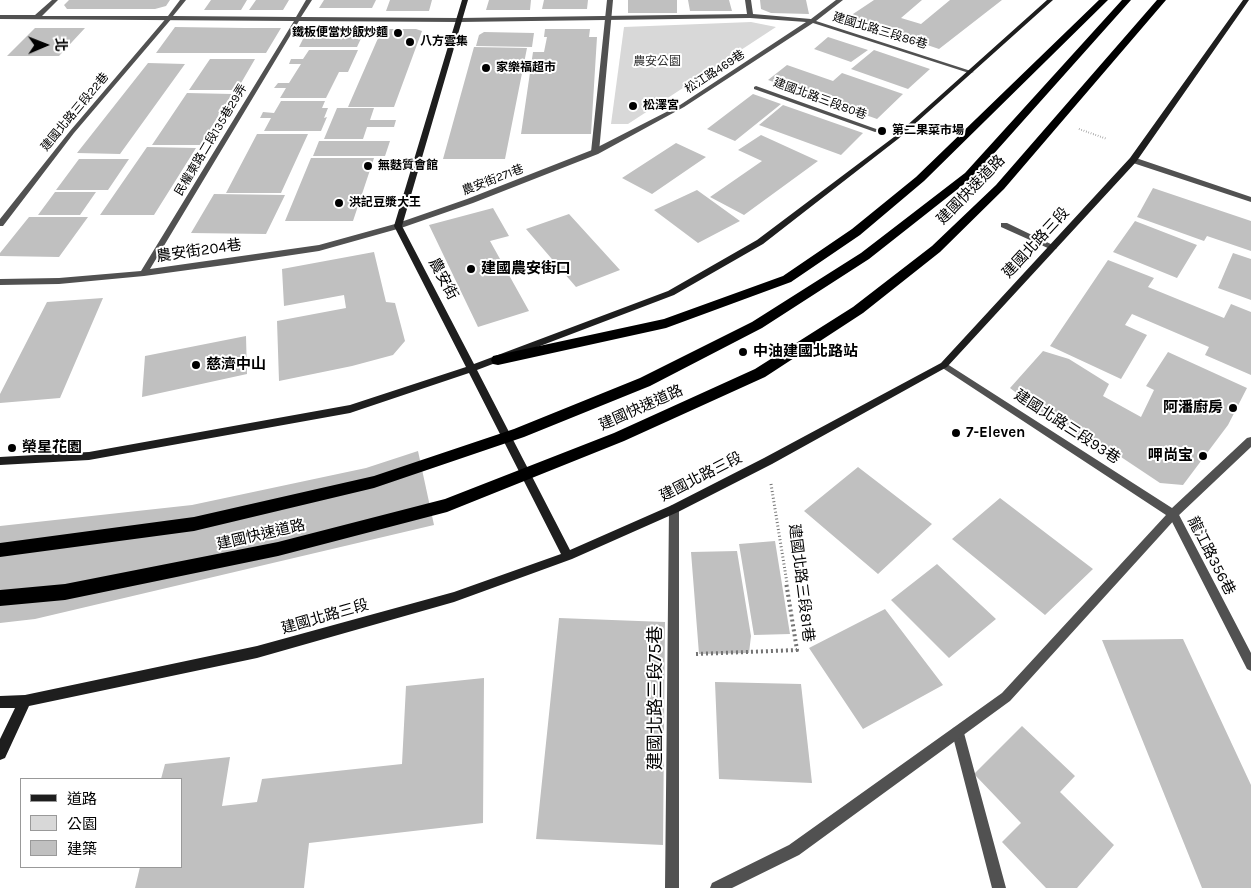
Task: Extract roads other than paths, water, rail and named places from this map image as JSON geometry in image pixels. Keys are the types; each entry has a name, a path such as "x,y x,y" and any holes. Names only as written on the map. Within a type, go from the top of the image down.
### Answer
{"highway":[{"path":"498,360 666,323 788,279 856,232 920,178 1104,0"},
{"name":"建國快速道路","path":"0,550 194,524 374,482 519,434 645,382 757,325 865,256 969,175 1127,0"},
{"name":"建國快速道路","path":"0,598 65,592 278,549 447,505 619,437 760,373 858,310 936,249 1000,187 1162,0"}],"street":[{"path":"36,18 55,0"},
{"name":"建國北路三段22巷","path":"0,224 72,132 183,0"},
{"name":"民權東路二段135巷29弄","path":"144,272 309,0"},
{"path":"398,226 465,0"},
{"path":"594,152 610,18 610,0"},
{"path":"748,0 750,16"},
{"name":"松江路469巷","path":"594,152 682,106 812,21 840,0"},
{"path":"0,461 89,456 350,410 498,360 671,294 760,242 896,138 1050,0"},
{"name":"建國北路三段","path":"0,702 24,701 257,652 454,597 568,556 674,509 768,461 944,365 1133,160 1246,0"},
{"name":"建國北路三段86巷","path":"0,17 459,20 750,16 812,21 970,72"},
{"name":"建國北路三段80巷","path":"756,88 877,131"},
{"name":"農安街271巷","path":"398,226 470,201 594,152"},
{"path":"1133,160 1251,200"},
{"path":"1004,225 1053,247"},
{"name":"農安街204巷","path":"0,282 59,281 144,272 319,248 398,226"},
{"name":"農安街","path":"398,226 568,556"},
{"name":"建國北路三段93巷","path":"944,365 1173,514"},
{"path":"717,888 794,850 958,733 1006,696 1173,514 1251,441"},
{"name":"建國北路三段75巷","path":"672,888 674,509"},
{"name":"龍江路356巷","path":"1173,514 1251,665"},
{"path":"0,753 24,701"},
{"path":"958,733 999,888"}],"place":[{"name":"鐵板便當炒飯炒麵","path":"398,33"},
{"name":"八方雲集","path":"410,42"},
{"name":"家樂福超市","path":"486,68"},
{"name":"松澤宮","path":"633,106"},
{"name":"第二果菜市場","path":"882,131"},
{"name":"無麩質會館","path":"368,166"},
{"name":"洪記豆漿大王","path":"339,203"},
{"name":"建國農安街口","path":"471,269"},
{"name":"中油建國北路站","path":"743,352"},
{"name":"慈濟中山","path":"196,365"},
{"name":"阿潘廚房","path":"1233,408"},
{"name":"7-Eleven","path":"956,433"},
{"name":"榮星花園","path":"12,448"},
{"name":"呷尚宝","path":"1203,456"}],"park label":[{"name":"農安公園","path":"657,62"}]}
